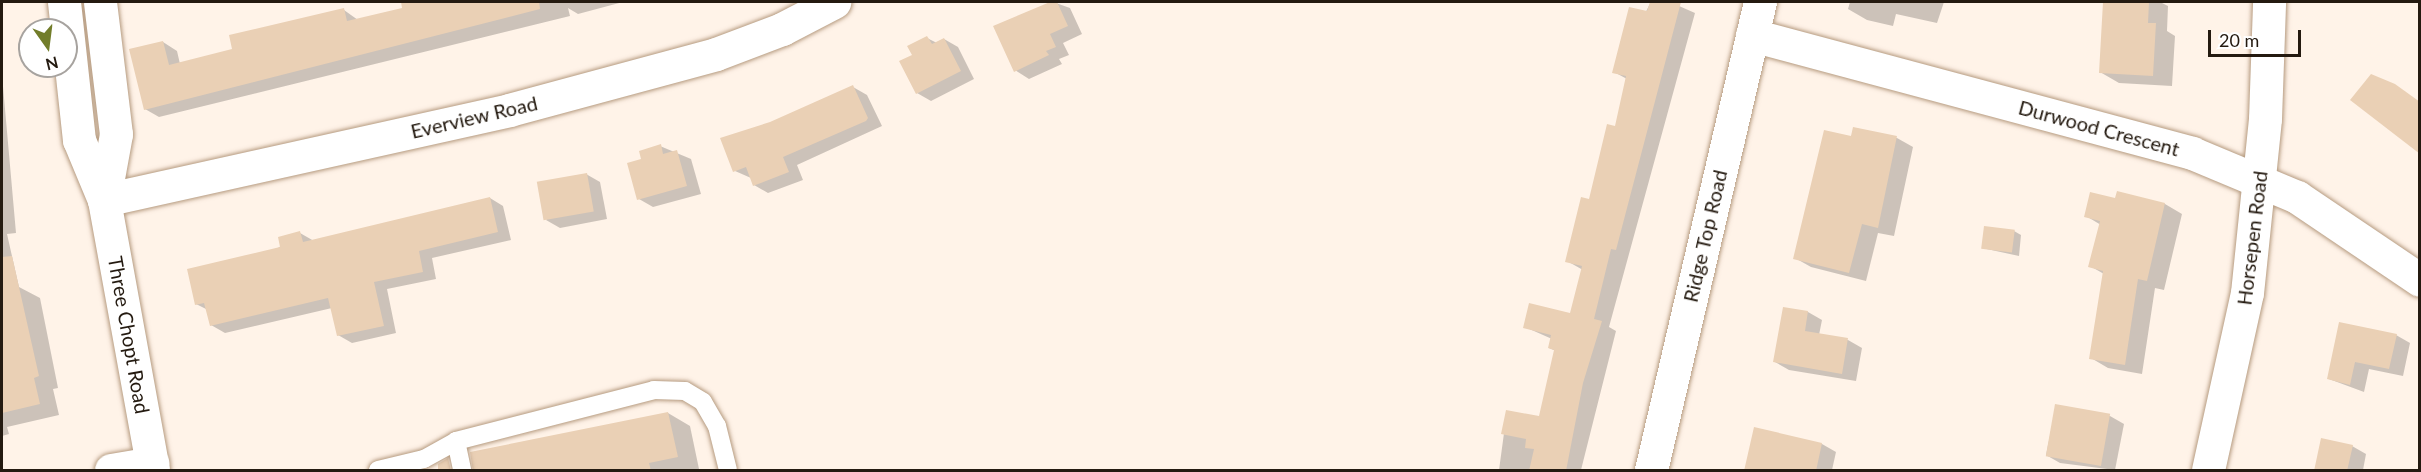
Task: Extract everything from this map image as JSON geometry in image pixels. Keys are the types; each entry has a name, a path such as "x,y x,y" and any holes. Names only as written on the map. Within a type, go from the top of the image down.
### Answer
{"street":[{"name":"Three Chopt Road","path":"64,2 79,140 104,200 153,467"},
{"name":"Three Chopt Road","path":"100,2 116,134 104,200"},
{"name":"Everview Road","path":"104,200 509,110 716,54 782,29 834,2"},
{"name":"Ridge Top Road","path":"1651,471 1760,2"},
{"name":"Horsepen Road","path":"2208,471 2247,293 2259,180 2269,2"},
{"name":"Durwood Crescent","path":"1752,35 2192,153 2259,180 2306,203 2420,280"},
{"path":"111,471 153,467"}],"lane":[{"path":"378,471 424,459 456,441 654,390 685,391 703,402 717,426 728,471"},
{"path":"456,441 462,471"}],"building":[{"path":"401,2 539,2 540,9 144,110 129,49 163,41 169,65 232,49 229,35 344,8 347,21 402,8"},
{"path":"1050,2 1057,2 1068,26 1050,34 1056,47 1046,51 1049,55 1014,72 993,26"},
{"path":"1650,2 1681,2 1616,250 1611,249 1594,319 1602,321 1583,383 1566,471 1529,471 1534,449 1525,448 1526,439 1501,434 1506,410 1539,416 1554,350 1548,348 1551,335 1523,328 1529,303 1570,313 1582,266 1565,262 1581,197 1589,199 1607,124 1615,126 1626,76 1612,73 1629,7 1647,11"},
{"path":"2103,2 2149,2 2148,23 2156,23 2153,76 2099,73"},
{"path":"927,36 932,44 944,38 961,71 916,94 899,61 912,55 907,46"},
{"path":"2371,74 2395,84 2420,102 2420,154 2350,100"},
{"path":"853,85 868,118 866,121 783,157 789,172 753,186 746,167 733,172 720,138 770,122"},
{"path":"1853,127 1897,136 1878,228 1862,224 1849,273 1793,259 1824,130 1851,136"},
{"path":"661,144 663,154 677,150 687,186 637,200 627,163 641,159 639,151"},
{"path":"587,173 594,211 544,220 537,182"},
{"path":"2117,191 2165,203 2147,281 2138,279 2125,365 2089,359 2103,271 2088,267 2100,221 2084,217 2090,192 2115,198"},
{"path":"490,197 498,232 419,251 423,272 374,282 384,326 337,336 328,298 210,326 204,303 195,305 187,269 280,247 278,237 300,231 303,242"},
{"path":"1984,226 2015,230 2012,253 1981,249"},
{"path":"12,256 39,376 34,378 40,404 2,413 2,257"},
{"path":"1783,307 1808,311 1805,331 1848,338 1842,374 1773,362"},
{"path":"2339,322 2397,334 2389,369 2355,362 2350,385 2327,379"},
{"path":"2055,404 2110,414 2101,466 2046,456"},
{"path":"668,412 678,457 649,463 651,471 473,471 470,452"},
{"path":"1754,427 1822,443 1816,471 1744,471"},
{"path":"2321,438 2353,445 2347,471 2314,471"},
{"path":"448,458 451,471 438,471 438,464"}]}
